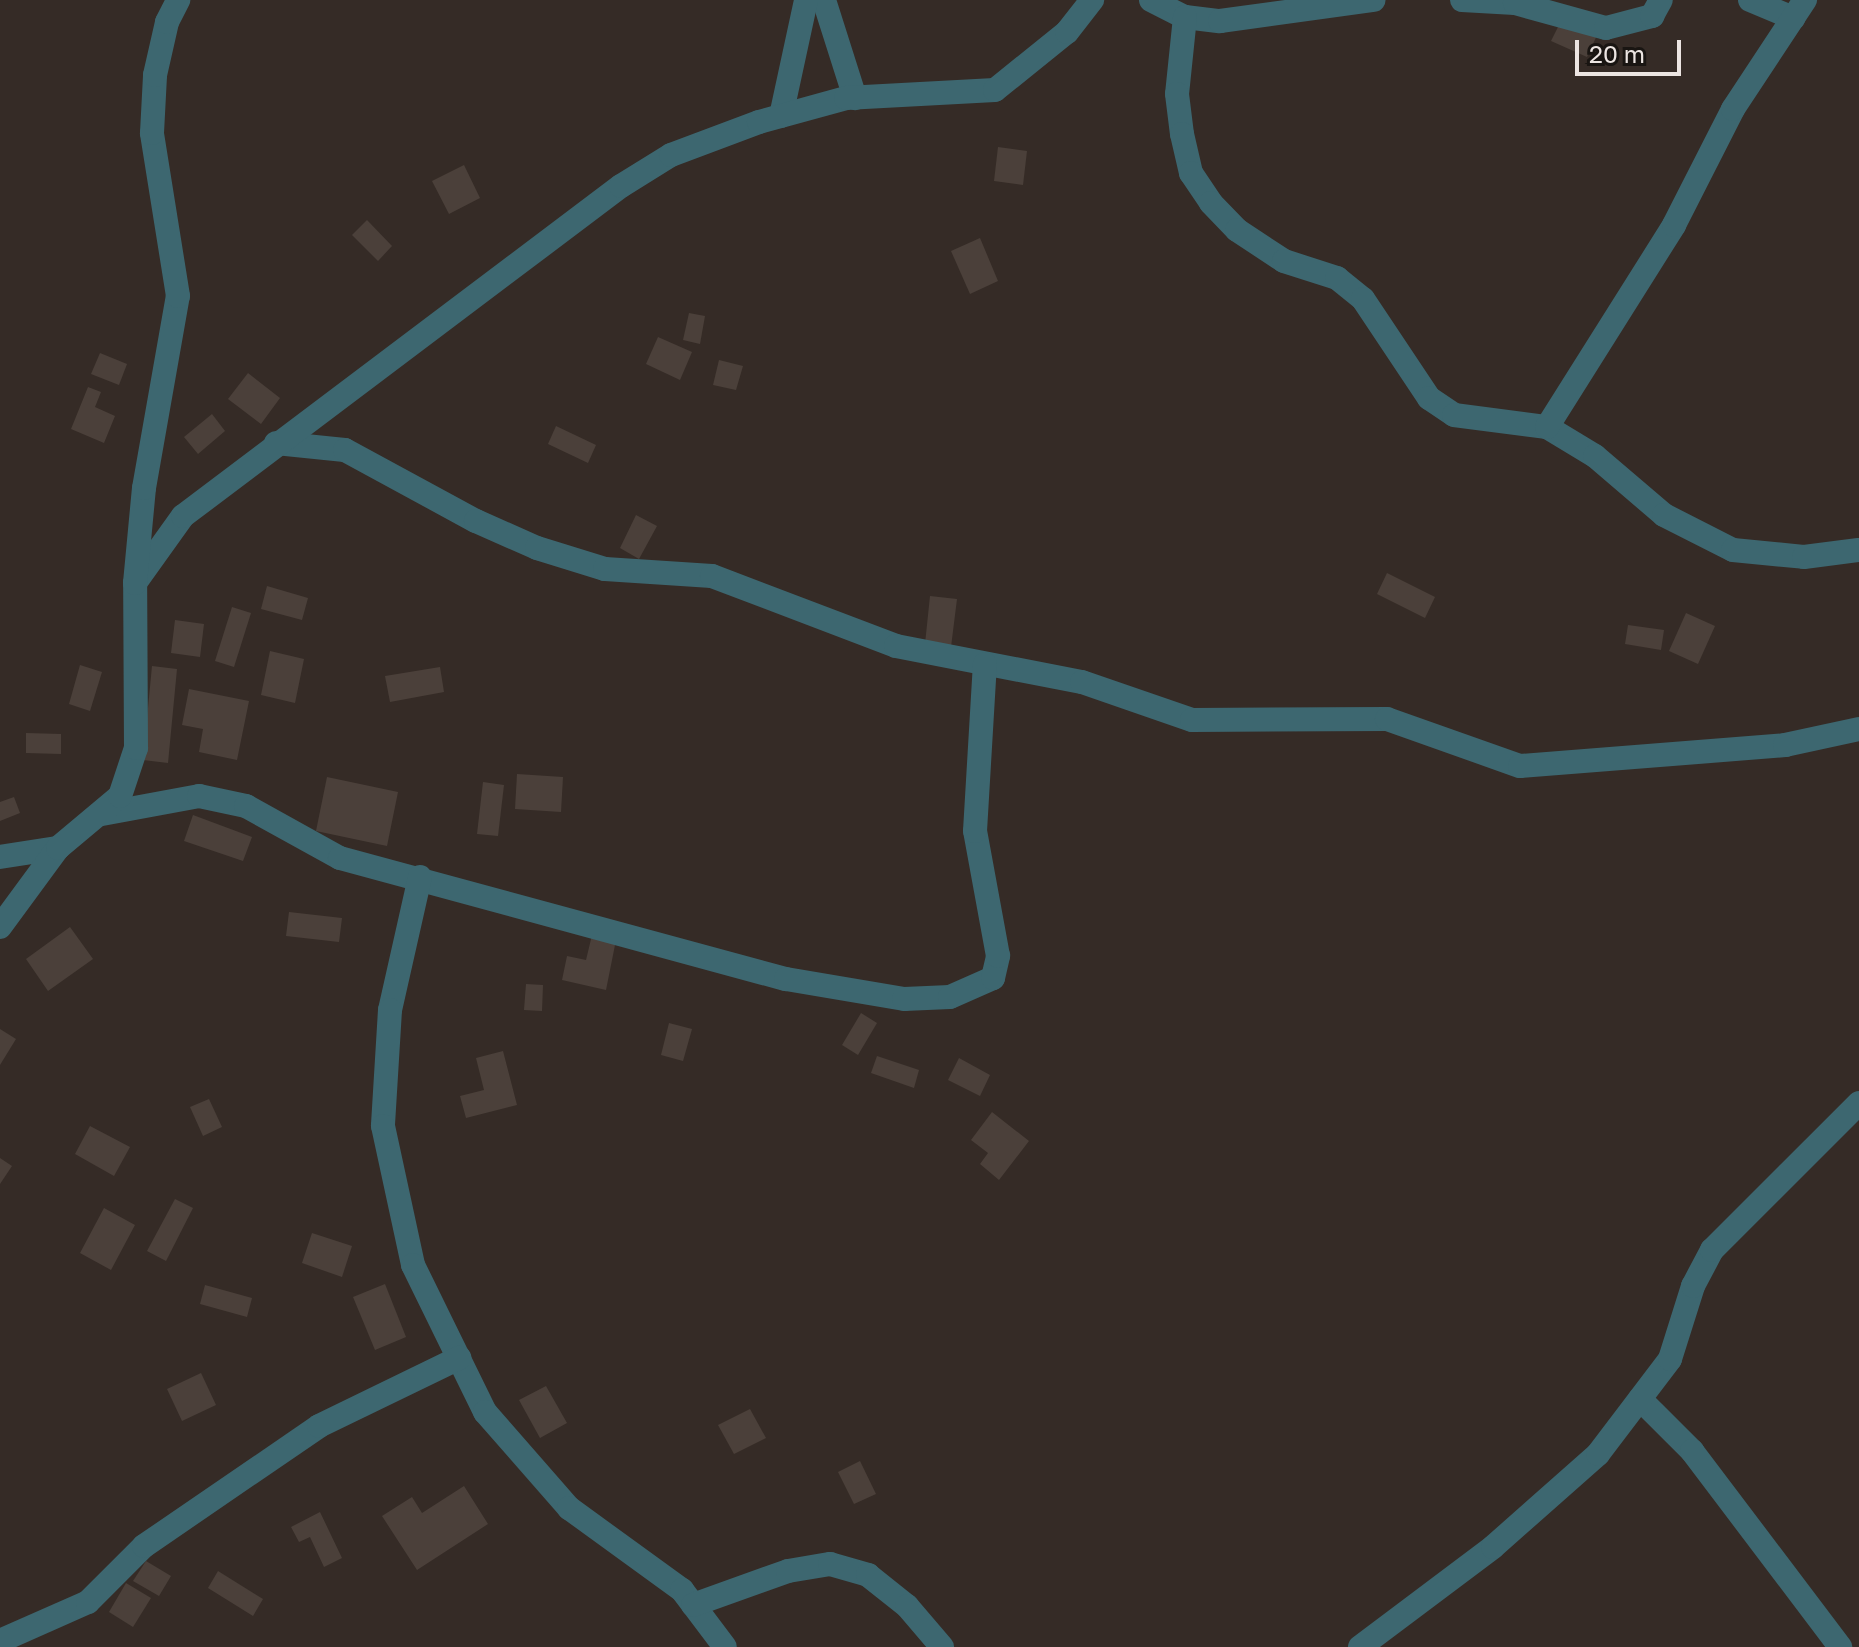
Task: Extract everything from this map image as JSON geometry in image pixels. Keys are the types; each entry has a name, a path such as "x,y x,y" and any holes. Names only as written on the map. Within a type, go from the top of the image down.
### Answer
{"street":[{"path":"0,927 58,848 120,796 136,748 135,583 144,488 178,296 152,133 155,75 167,22 178,0"},
{"path":"781,116 806,0"},
{"path":"824,0 855,98"},
{"path":"135,583 183,516 276,443 449,319 621,186 671,155 781,116 855,98 995,90 1067,32 1092,0"},
{"path":"1151,0 1185,17 1220,21 1374,0"},
{"path":"1462,0 1515,3 1606,28 1652,16 1661,0"},
{"path":"1547,427 1674,225 1733,109 1799,9 1750,0"},
{"path":"1185,17 1177,94 1191,173 1211,203 1237,230 1284,261 1337,278 1363,299 1429,398 1454,415 1547,427 1595,456 1664,515 1733,550 1804,557 1859,550"},
{"path":"276,443 345,450 537,548 605,569 712,576 896,646 1082,682 1192,720 1387,719 1520,766 1785,745 1859,729"},
{"path":"102,814 155,800 199,796 246,806 340,858 420,877 786,979 904,999 950,997 979,988 993,978 998,956 975,831 985,664"},
{"path":"0,857 58,848"},
{"path":"420,877 390,1010 383,1126 413,1265 485,1412 569,1508 682,1590 725,1647"},
{"path":"1360,1647 1552,1498 1598,1454 1670,1359 1693,1286 1712,1250 1859,1103"},
{"path":"0,1641 88,1602 144,1546 319,1426 459,1358"},
{"path":"1640,1399 1692,1451 1840,1647"},
{"path":"693,1605 788,1571 830,1564 868,1575 907,1606 942,1647"}],"building":[{"path":"1563,17 1598,33 1587,57 1551,41"},
{"path":"998,147 1027,151 1023,185 994,181"},
{"path":"464,165 480,198 449,214 432,181"},
{"path":"367,220 392,246 378,261 352,235"},
{"path":"980,238 998,281 970,294 951,251"},
{"path":"689,313 705,316 700,344 683,340"},
{"path":"658,337 692,352 680,380 646,364"},
{"path":"100,353 127,364 119,385 91,374"},
{"path":"719,360 743,366 736,390 713,385"},
{"path":"248,373 280,398 261,424 228,399"},
{"path":"88,387 101,392 95,407 115,416 104,443 71,429"},
{"path":"212,414 225,431 198,454 184,437"},
{"path":"556,426 596,445 588,463 548,444"},
{"path":"636,515 657,526 639,559 620,548"},
{"path":"1387,573 1435,597 1425,618 1377,594"},
{"path":"267,586 308,598 302,620 261,609"},
{"path":"930,596 957,599 951,647 925,644"},
{"path":"232,607 251,613 234,667 215,661"},
{"path":"1686,613 1715,626 1698,664 1669,651"},
{"path":"175,620 204,624 200,657 171,653"},
{"path":"1628,625 1664,630 1661,650 1625,644"},
{"path":"270,651 304,659 295,703 261,695"},
{"path":"80,665 102,672 90,711 69,704"},
{"path":"152,666 177,669 168,763 143,760"},
{"path":"440,667 444,692 390,702 385,676"},
{"path":"189,689 249,701 237,760 199,752 203,729 182,725"},
{"path":"26,733 61,734 61,754 26,753"},
{"path":"517,774 563,777 561,812 515,809"},
{"path":"327,777 398,792 387,846 316,831"},
{"path":"483,782 504,785 498,836 477,834"},
{"path":"14,797 20,813 0,821 0,802"},
{"path":"193,815 252,837 243,861 184,841"},
{"path":"289,912 342,918 339,942 286,936"},
{"path":"70,927 93,959 48,991 26,959"},
{"path":"592,935 616,940 606,990 562,980 567,956 586,960"},
{"path":"526,984 543,985 542,1011 524,1010"},
{"path":"861,1013 877,1023 858,1055 842,1045"},
{"path":"669,1023 692,1029 683,1061 661,1055"},
{"path":"0,1029 16,1039 0,1065"},
{"path":"503,1051 517,1105 466,1118 460,1096 484,1090 476,1058"},
{"path":"877,1056 919,1070 914,1088 871,1073"},
{"path":"959,1058 990,1075 980,1096 948,1080"},
{"path":"209,1099 222,1127 203,1136 190,1107"},
{"path":"992,1112 1029,1141 999,1180 980,1164 988,1153 971,1140"},
{"path":"90,1126 130,1147 114,1176 75,1154"},
{"path":"0,1158 12,1166 0,1184"},
{"path":"175,1199 193,1208 166,1261 147,1251"},
{"path":"104,1208 135,1225 111,1270 80,1253"},
{"path":"312,1233 352,1246 342,1277 302,1263"},
{"path":"385,1284 406,1337 375,1350 353,1297"},
{"path":"205,1285 252,1298 247,1317 200,1304"},
{"path":"201,1373 216,1405 182,1421 167,1389"},
{"path":"546,1386 567,1423 540,1438 519,1400"},
{"path":"750,1409 766,1438 734,1454 718,1425"},
{"path":"860,1461 876,1494 854,1504 838,1472"},
{"path":"464,1486 488,1524 417,1570 382,1516 412,1497 422,1513"},
{"path":"320,1512 342,1558 324,1567 310,1537 299,1542 291,1527"},
{"path":"146,1561 171,1576 159,1596 133,1581"},
{"path":"218,1571 263,1599 253,1616 208,1588"},
{"path":"126,1583 151,1598 133,1627 109,1612"}]}
